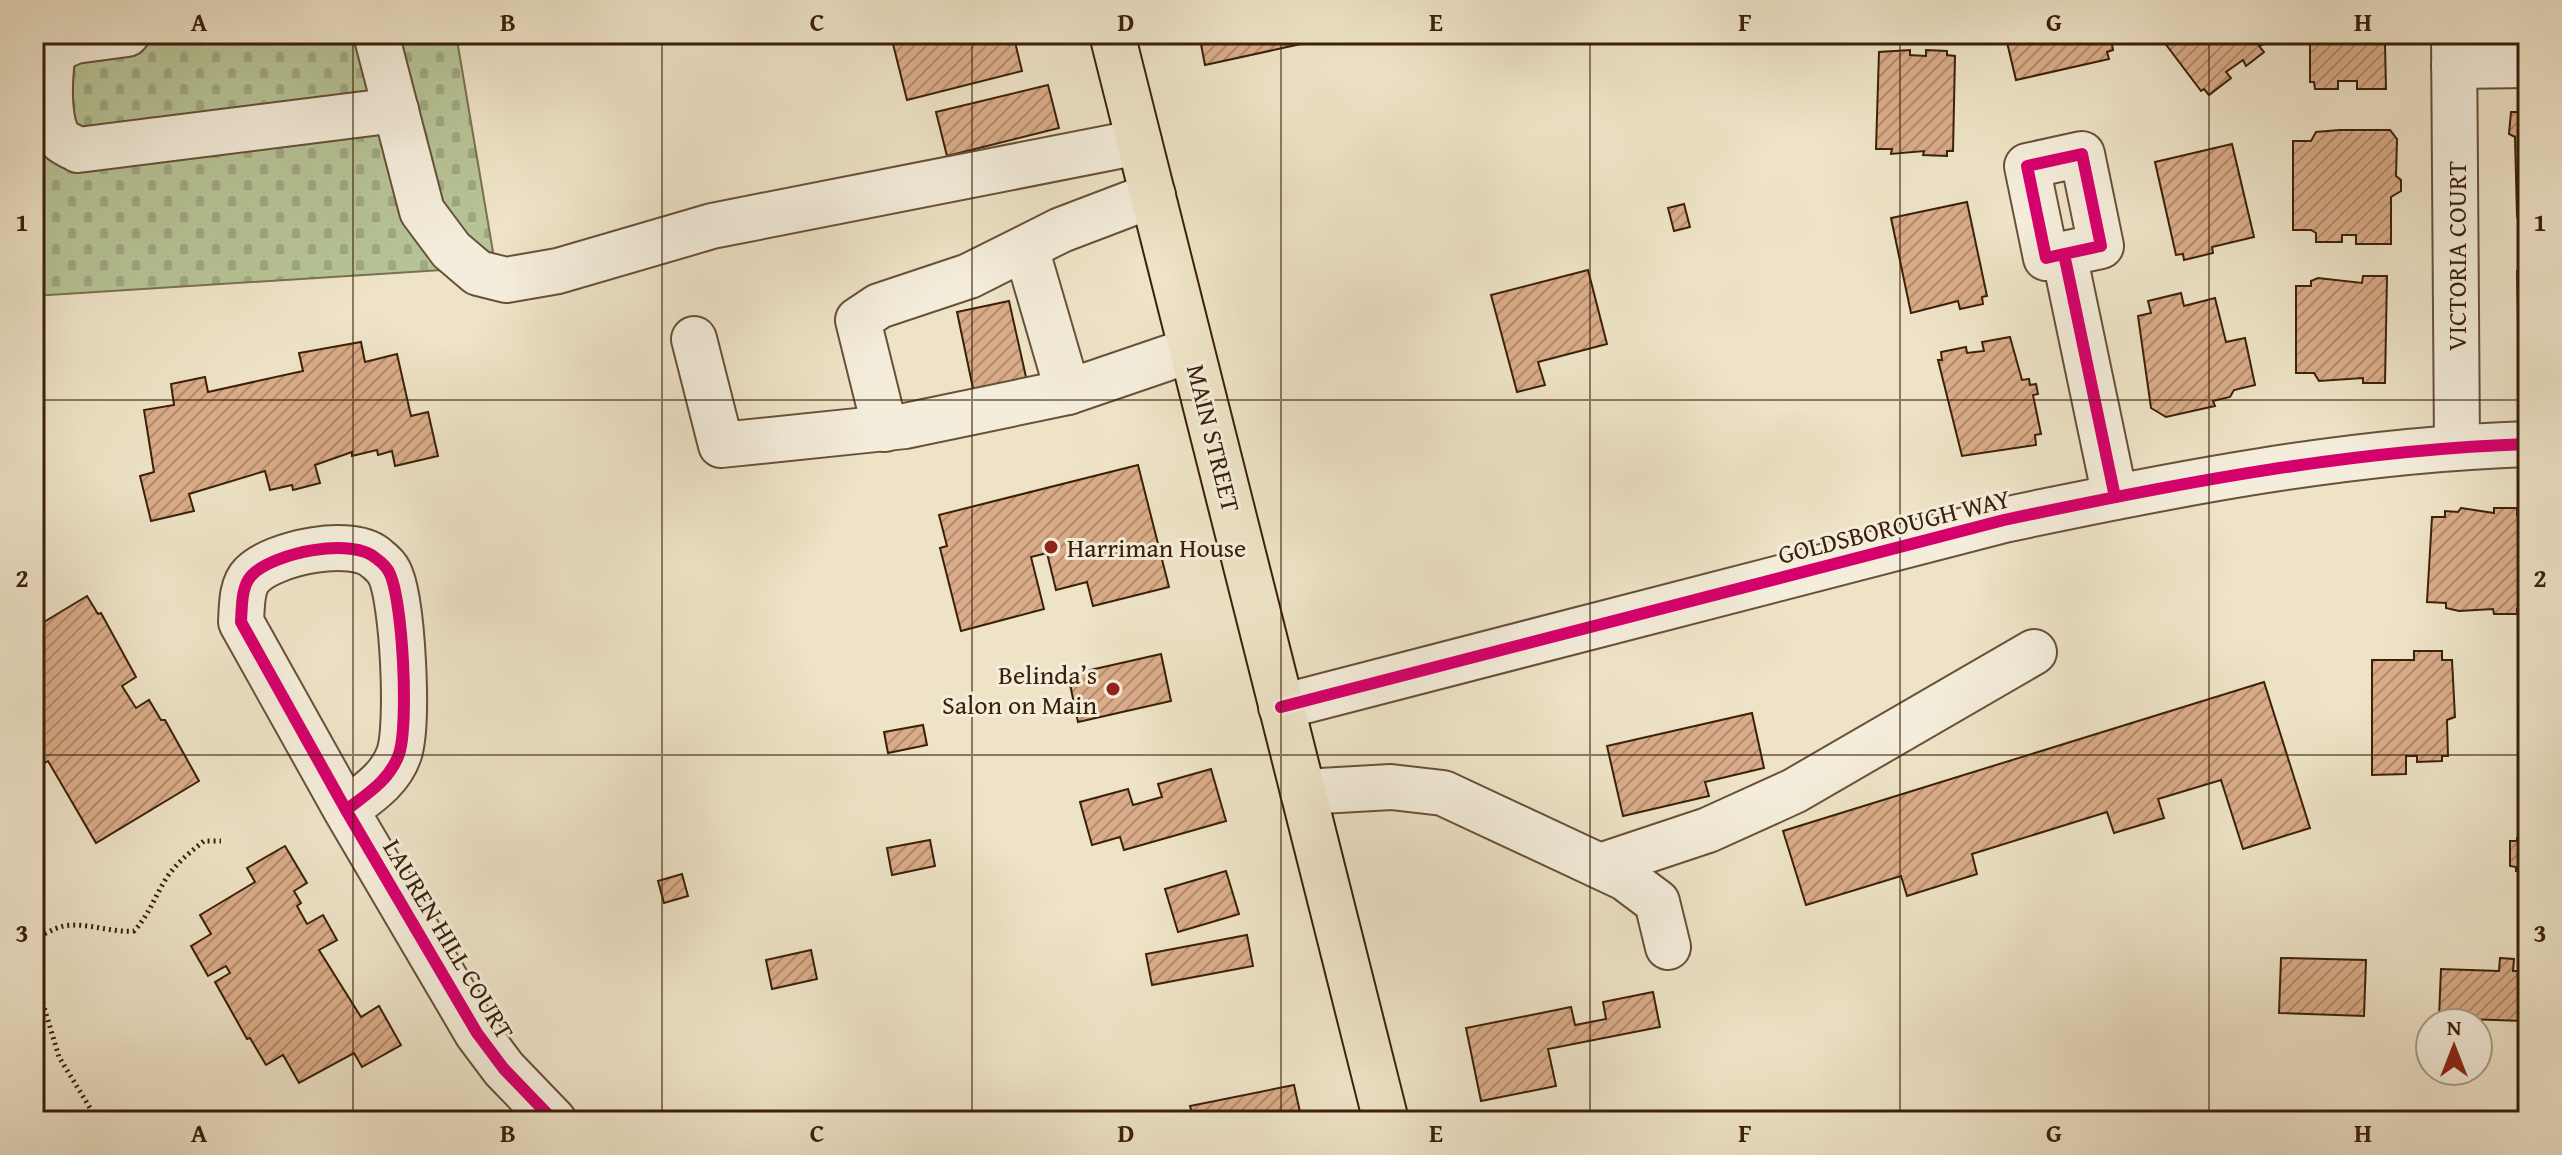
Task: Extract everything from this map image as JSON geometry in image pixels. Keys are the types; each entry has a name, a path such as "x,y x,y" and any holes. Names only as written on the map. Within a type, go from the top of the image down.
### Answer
{"main road":[{"name":"MAIN STREET","path":"1112,34 1386,1121"}],"street":[{"path":"127,34 75,41 54,50 49,71 54,126 60,140 78,150 396,110"},
{"path":"376,34 422,211 451,250 478,273 506,280 558,271 712,226 1139,142"},
{"name":"VICTORIA COURT","path":"2457,447 2454,50 2528,65"},
{"path":"885,429 858,320 879,306 969,276 1026,248 1153,195"},
{"path":"1026,248 1068,392"},
{"path":"2064,254 2115,497"},
{"path":"694,339 721,445 885,429 1068,392 1191,350"},
{"name":"GOLDSBOROUGH WAY","path":"1281,707 2004,520 2297,463 2457,447 2528,444"},
{"name":"LAUREN HILL COURT","path":"346,810 384,780 399,754 405,720 397,602 389,572 374,556 355,548 331,547 269,563 250,577 242,600 241,622 346,810 477,1033 504,1069 554,1121"},
{"path":"1600,866 1708,830 1794,791 2034,652"},
{"path":"1303,792 1391,787 1443,793 1625,878 1657,902 1668,947"}],"path":[{"path":"34,939 63,926 85,926 113,933 134,931 147,916 165,880 182,858 204,841 221,841"},
{"path":"34,974 59,1057 98,1121"}],"green space":[{"path":"34,34 456,34 493,252 458,269 34,296"}],"building":[{"path":"960,34 961,37 1013,34 1022,71 907,100 891,36"},
{"path":"1199,34 1314,34 1315,41 1205,65"},
{"path":"2005,34 2110,34 2113,50 2107,52 2109,59 2016,80"},
{"path":"2158,34 2256,34 2264,44 2259,46 2264,52 2246,66 2243,60 2226,72 2231,78 2209,95 2204,89 2201,91"},
{"path":"2310,34 2398,34 2393,44 2385,44 2386,89 2357,89 2357,81 2338,81 2338,89 2315,89 2314,82 2310,82"},
{"path":"1910,50 1910,55 1926,56 1926,50 1947,51 1947,55 1955,56 1953,151 1947,151 1947,156 1923,155 1924,151 1891,154 1892,149 1876,149 1879,52"},
{"path":"1048,85 1059,128 947,156 936,112"},
{"path":"2511,112 2528,112 2528,224 2520,224 2517,216 2515,137 2509,134"},
{"path":"2390,130 2397,139 2396,176 2401,180 2401,191 2391,197 2391,244 2356,244 2356,235 2342,235 2342,242 2316,242 2316,233 2311,230 2293,230 2293,141 2311,141 2316,132"},
{"path":"2232,144 2254,237 2212,247 2213,253 2184,260 2183,254 2176,255 2155,162"},
{"path":"1967,202 1987,296 1982,297 1983,304 1960,309 1958,301 1911,313 1891,218"},
{"path":"1684,204 1690,227 1674,231 1668,208"},
{"path":"2525,266 2528,266 2528,374 2527,368 2519,368 2517,271 2525,271"},
{"path":"1588,270 1607,344 1538,362 1545,385 1517,392 1491,295"},
{"path":"2363,276 2387,276 2385,383 2363,383 2363,378 2319,381 2314,373 2296,373 2296,286 2311,286 2311,281 2318,278 2362,283"},
{"path":"2181,293 2184,306 2215,298 2226,342 2245,338 2255,385 2234,390 2230,397 2213,401 2215,406 2166,417 2151,408 2138,316 2151,313 2148,301"},
{"path":"1009,301 1028,386 975,398 957,312"},
{"path":"2010,337 2022,380 2029,379 2030,385 2036,384 2038,394 2033,395 2041,434 2035,435 2036,445 1962,456 1938,360 1942,360 1941,352 1966,347 1967,353 1984,351 1982,342"},
{"path":"361,342 365,362 397,354 411,416 428,412 438,456 395,466 392,451 378,455 377,450 352,456 352,452 315,465 320,483 293,490 292,485 270,490 265,471 189,494 194,511 151,521 140,476 154,472 144,410 174,405 171,384 205,377 208,392 303,371 299,353"},
{"name":"Harriman House","path":"1138,465 1169,587 1093,606 1087,582 1056,590 1047,553 1031,557 1044,609 961,631 940,548 947,546 939,515"},
{"path":"2461,508 2494,513 2494,508 2517,508 2517,515 2524,515 2524,552 2528,552 2528,572 2523,572 2522,609 2517,609 2517,614 2494,614 2493,609 2459,611 2446,608 2446,603 2427,602 2432,517 2445,517 2445,511 2458,512"},
{"path":"87,596 98,614 101,613 136,677 122,686 136,708 149,700 161,720 165,720 199,781 96,843 48,761 36,768 34,763 34,628"},
{"path":"2414,651 2442,651 2442,660 2452,660 2455,717 2447,720 2448,756 2442,756 2442,761 2417,762 2417,756 2406,756 2406,774 2372,775 2372,660 2414,660"},
{"path":"1161,654 1171,701 1078,722 1068,675"},
{"path":"2264,682 2310,828 2243,849 2221,780 2158,799 2164,818 2114,833 2107,812 1972,854 1977,874 1907,896 1901,876 1806,905 1783,831"},
{"path":"1752,713 1764,768 1705,782 1709,796 1623,816 1607,746"},
{"path":"923,725 927,745 888,753 884,732"},
{"path":"1211,769 1226,821 1124,850 1120,837 1092,845 1080,802 1128,789 1133,805 1162,797 1158,784"},
{"path":"2517,838 2528,838 2528,871 2516,871 2516,867 2510,866 2510,841 2517,841"},
{"path":"930,840 935,866 892,875 887,848"},
{"path":"285,846 307,883 294,891 301,903 297,906 307,924 323,915 337,940 319,950 361,1017 379,1006 401,1045 362,1067 354,1053 299,1083 283,1055 266,1065 250,1038 247,1039 215,982 230,973 226,966 208,976 191,946 211,934 200,915 255,882 247,868"},
{"path":"1226,871 1239,914 1178,932 1165,889"},
{"path":"682,874 688,896 664,903 658,881"},
{"path":"1247,935 1253,966 1152,985 1146,954"},
{"path":"811,950 817,979 772,989 766,960"},
{"path":"2281,958 2366,960 2364,1016 2279,1013"},
{"path":"2500,958 2514,959 2513,971 2524,971 2523,1021 2494,1020 2494,1007 2439,1007 2441,969 2499,971"},
{"path":"1653,992 1660,1027 1548,1049 1556,1086 1481,1101 1466,1028 1571,1007 1575,1025 1606,1019 1603,1002"},
{"path":"1294,1085 1302,1121 1194,1121 1190,1106"}],"cycle path":[{"path":"2064,254 2046,258 2027,166 2082,154 2101,246 2064,254 2115,497"},
{"path":"1281,707 2004,520 2264,470 2396,453 2528,444"},
{"path":"346,810 384,779 399,754 404,717 403,662 398,607 388,570 366,552 332,548 294,554 262,567 252,575 244,591 241,622 346,810 477,1033 504,1069 554,1121"}],"place":[{"name":"Harriman House","path":"1051,547"},
{"name":"Belinda’s Salon on Main","path":"1113,689"}]}
